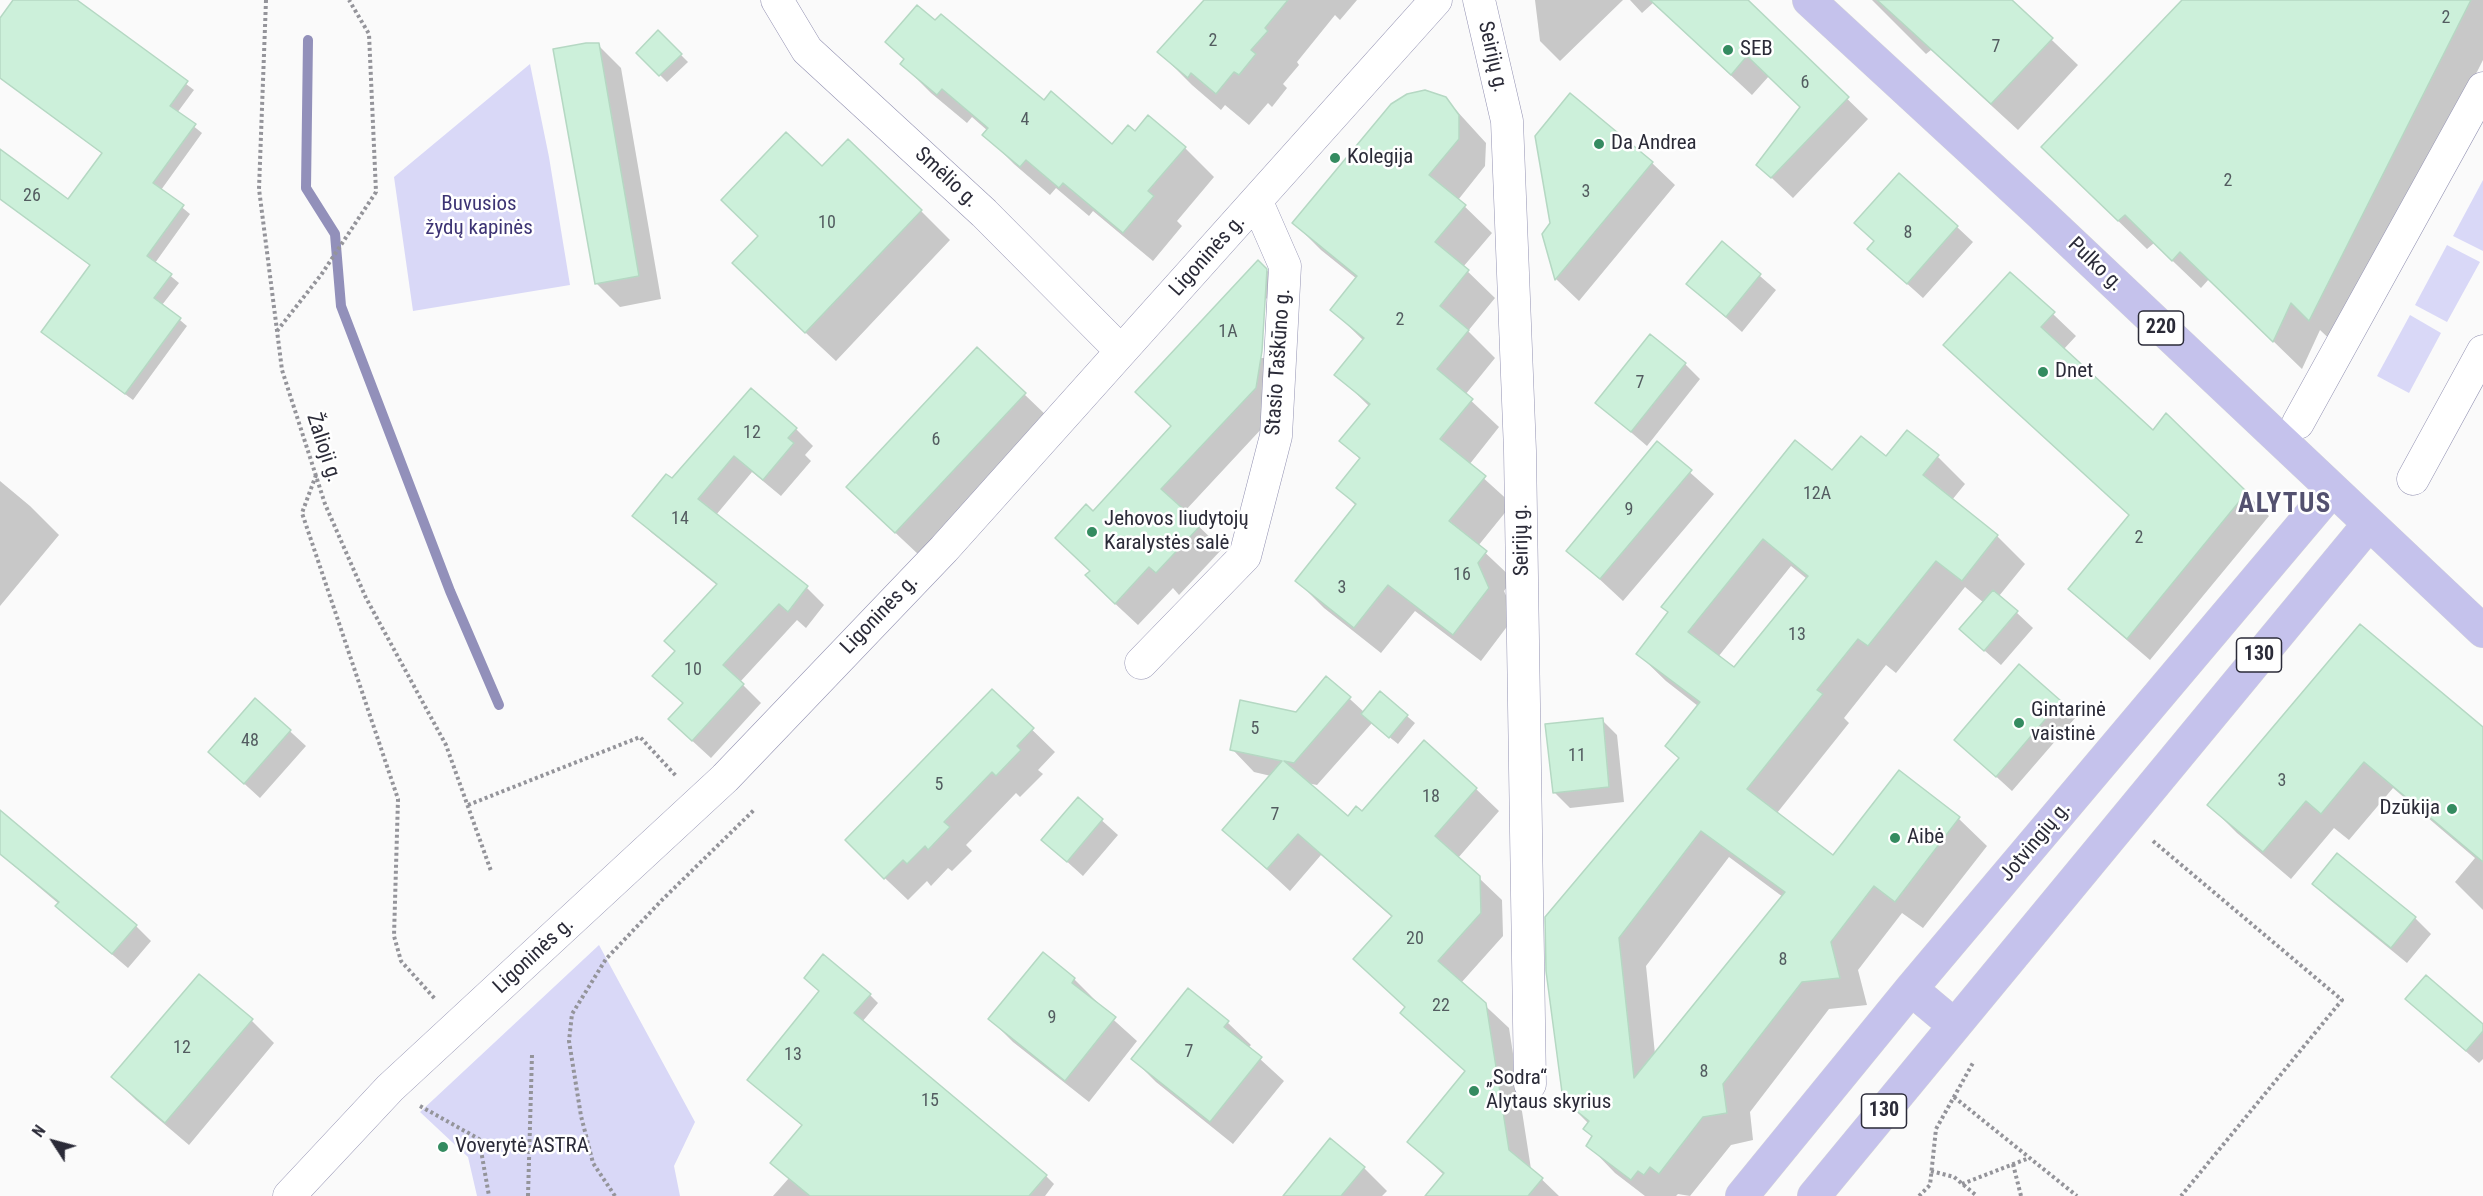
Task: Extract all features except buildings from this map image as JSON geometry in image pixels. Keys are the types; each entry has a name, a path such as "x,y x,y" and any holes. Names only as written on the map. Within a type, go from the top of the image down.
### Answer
{"main road":[{"name":"Pulko g.","path":"1809,0 2040,213 2483,631"},
{"name":"Jotvingių g.","path":"1742,1196 1911,989 2332,490"},
{"name":"130","path":"1814,1196 2369,524"},
{"path":"1911,989 1954,1025"}],"street":[{"name":"Smėlio g.","path":"777,0 807,50 984,213 1122,351"},
{"name":"Ligoninės g.","path":"289,1196 390,1088 725,778 944,549 1436,0"},
{"name":"Seirijų g.","path":"1479,0 1507,121 1520,451 1530,1084"},
{"path":"2298,423 2483,88"},
{"name":"Stasio Taškūno g.","path":"1141,663 1245,556 1276,436 1285,266 1257,202"},
{"path":"2413,479 2483,351"}],"path":[{"name":"Žalioji g.","path":"266,0 259,189 282,370 325,504 366,598 446,745 491,871"},
{"path":"277,331 321,275 376,192 369,34 349,0"},
{"path":"316,475 302,513 398,799 394,936 401,961 459,1024"},
{"path":"468,806 640,737 683,783"},
{"path":"615,1196 593,1163 581,1116 569,1041 572,1014 606,959 663,899 755,809"},
{"path":"2151,839 2342,1000 2181,1196"},
{"path":"528,1196 531,1055"},
{"path":"1954,1097 2077,1196"},
{"path":"431,1112 479,1139 489,1196"},
{"path":"1962,1184 2030,1158"},
{"path":"2013,1164 2021,1196"},
{"path":"1931,1171 1954,1177 1977,1196"}],"green space":[{"name":"Buvusios žydų kapinės","path":"530,64 549,157 570,285 413,311 394,177"},
{"path":"2483,180 2483,251 2453,236"},
{"path":"2447,245 2480,262 2447,322 2415,305"},
{"path":"2410,315 2441,333 2409,393 2377,376"},
{"path":"599,945 695,1122 674,1166 680,1196 477,1196 468,1157 420,1112"}],"waterway":[{"path":"308,40 306,188 335,234 341,306 450,591 499,705"}],"place":[{"name":"SEB","path":"1728,50"},
{"name":"Da Andrea","path":"1599,144"},
{"name":"Kolegija","path":"1335,158"},
{"name":"Dnet","path":"2043,372"},
{"name":"Jehovos liudytojų Karalystės salė","path":"1092,532"},
{"name":"Gintarinė vaistinė","path":"2019,723"},
{"name":"Dzūkija","path":"2452,809"},
{"name":"Aibė","path":"1895,838"},
{"name":"„Sodra“ Alytaus skyrius","path":"1474,1091"},
{"name":"Voverytė ASTRA","path":"443,1147"}],"district":[{"name":"ALYTUS","path":"2285,505"}]}
